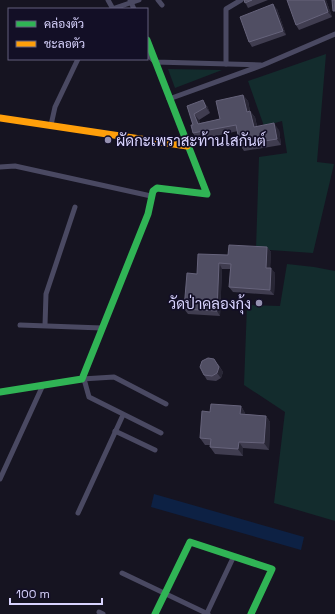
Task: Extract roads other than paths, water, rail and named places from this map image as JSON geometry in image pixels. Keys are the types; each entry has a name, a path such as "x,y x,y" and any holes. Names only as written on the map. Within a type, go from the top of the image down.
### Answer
{"street":[{"path":"115,8 139,0"},
{"path":"158,0 162,5"},
{"path":"226,64 226,9 241,0"},
{"path":"169,99 263,65 335,34"},
{"path":"148,43 207,194 157,188 153,191 148,214 83,379 89,398 161,433"},
{"path":"148,55 155,62 263,65"},
{"path":"51,126 55,107 78,60"},
{"path":"0,118 187,146"},
{"path":"0,167 15,166 151,196"},
{"path":"45,325 46,294 75,207"},
{"path":"20,325 102,328"},
{"path":"0,392 83,379 114,377 166,404"},
{"path":"0,479 44,385"},
{"path":"78,513 123,414"},
{"path":"115,432 155,450"},
{"path":"155,614 190,542 233,558 272,569 251,614"},
{"path":"122,573 206,613 233,558"}],"water":[{"path":"154,494 304,537 301,550 151,507"}],"place":[{"name":"ผัดกะเพราสะท้านโสกันต์","path":"108,140"},
{"name":"วัดป่าคลองกุ้ง","path":"259,303"}]}
